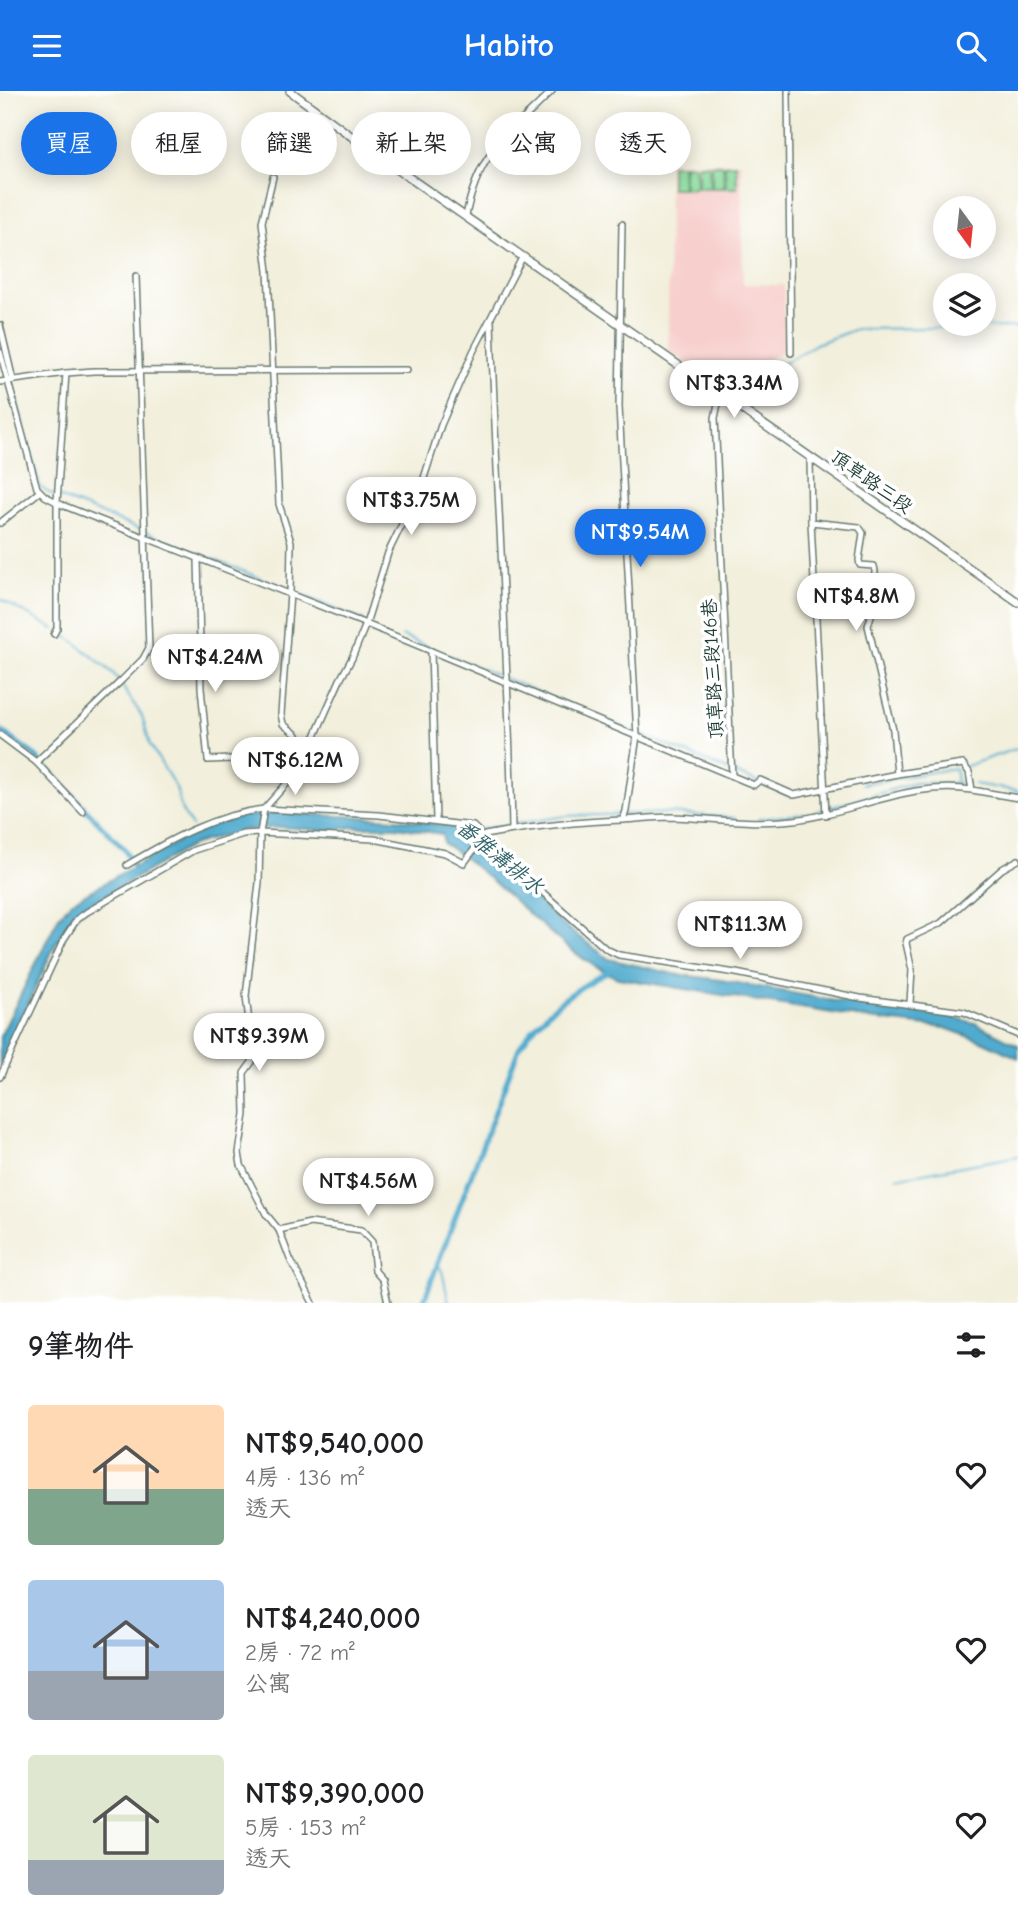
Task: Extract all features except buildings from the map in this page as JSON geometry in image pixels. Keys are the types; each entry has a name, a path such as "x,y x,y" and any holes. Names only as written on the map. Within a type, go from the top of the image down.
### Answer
{"street":[{"name":"頂草路三段","path":"290,91 374,153 1018,602"},
{"path":"466,216 471,193 491,151 552,91"},
{"path":"788,91 791,353"},
{"path":"272,177 262,222 268,271 279,504 291,542 281,715 283,723 297,735 304,754"},
{"path":"622,224 620,407 637,736 625,816"},
{"path":"313,1303 290,1259 279,1230 266,1213 241,1165 239,1153 245,1114 244,1073 253,1056 246,996 257,910 260,833 264,809 289,781 304,754 366,624 388,553 415,501 441,425 491,317 523,256"},
{"path":"38,760 143,659 149,648 136,276"},
{"path":"491,317 512,826"},
{"path":"0,325 39,492 57,502 366,624 754,785 761,780 794,795 825,787 963,764 969,772 972,790"},
{"path":"0,352 11,380"},
{"path":"0,382 66,373 273,369 407,370"},
{"path":"56,631 57,502 66,373"},
{"name":"頂草路三段146巷","path":"720,394 715,418 732,776"},
{"path":"810,457 826,815"},
{"path":"0,523 39,492"},
{"path":"811,522 859,527 863,533 860,565 874,566 875,571 874,605 868,623 869,633 893,730 897,774"},
{"path":"198,559 201,688 208,759 304,754"},
{"path":"430,651 436,820"},
{"path":"0,735 38,760 83,812"},
{"path":"0,1077 64,939 77,919 194,851 224,839 260,833 374,839 445,853 464,863 485,835 512,826 625,816 762,823 826,815 912,790 932,787 1018,798"},
{"path":"127,865 191,828 247,811 264,809 436,820 477,830 481,842 530,881 606,949 620,955 736,973 860,998 964,1012 1018,1035"},
{"path":"910,1003 912,970 906,943 908,939 941,923 1002,869 1018,860"},
{"path":"279,1230 310,1223 361,1230 372,1242 375,1271 383,1280 388,1303"}],"shaded area":[{"path":"691,163 741,163 743,284 784,285 784,351 733,378 704,376 668,350 669,175 691,175"}],"green space":[{"path":"736,164 737,188 726,188 725,165"},
{"path":"691,165 695,165 696,188 684,189 684,175 691,175"},
{"path":"698,165 709,165 710,188 698,188"},
{"path":"712,165 723,165 724,188 712,188"},
{"path":"671,175 682,175 683,188 671,188"}],"water":[{"path":"280,813 393,819 459,829 563,925 609,959 674,974 835,1001 947,1016 975,1023 1018,1045 1018,1058 945,1028 869,1019 618,978 582,958 564,944 495,883 444,844 442,834 396,827 353,827 329,831 280,827 243,830 194,844 89,905 72,920 55,945 0,1065 0,1037 59,916 71,902 200,829 242,816"}],"waterway":[{"path":"767,373 816,344 856,329 1018,327"},
{"path":"12,382 40,487 49,493 287,589"},
{"path":"292,591 364,621"},
{"path":"0,599 54,629"},
{"path":"59,632 114,674 142,716 150,745 176,788 182,811 192,827"},
{"path":"402,636 730,771"},
{"path":"0,730 33,754 125,850 132,864"},
{"path":"966,766 1018,748"},
{"path":"862,784 955,768 957,782"},
{"path":"735,773 788,795"},
{"path":"758,819 811,813 915,783 968,783"},
{"path":"974,784 1018,791"},
{"path":"514,824 566,816 668,813 735,818"},
{"name":"番雅溝排水","path":"480,829 509,825"},
{"name":"番雅溝排水","path":"459,830 474,830"},
{"path":"423,1303 519,1048 539,1022 560,1002 612,969"},
{"path":"896,1178 1018,1156"},
{"path":"438,1264 449,1303"}]}
